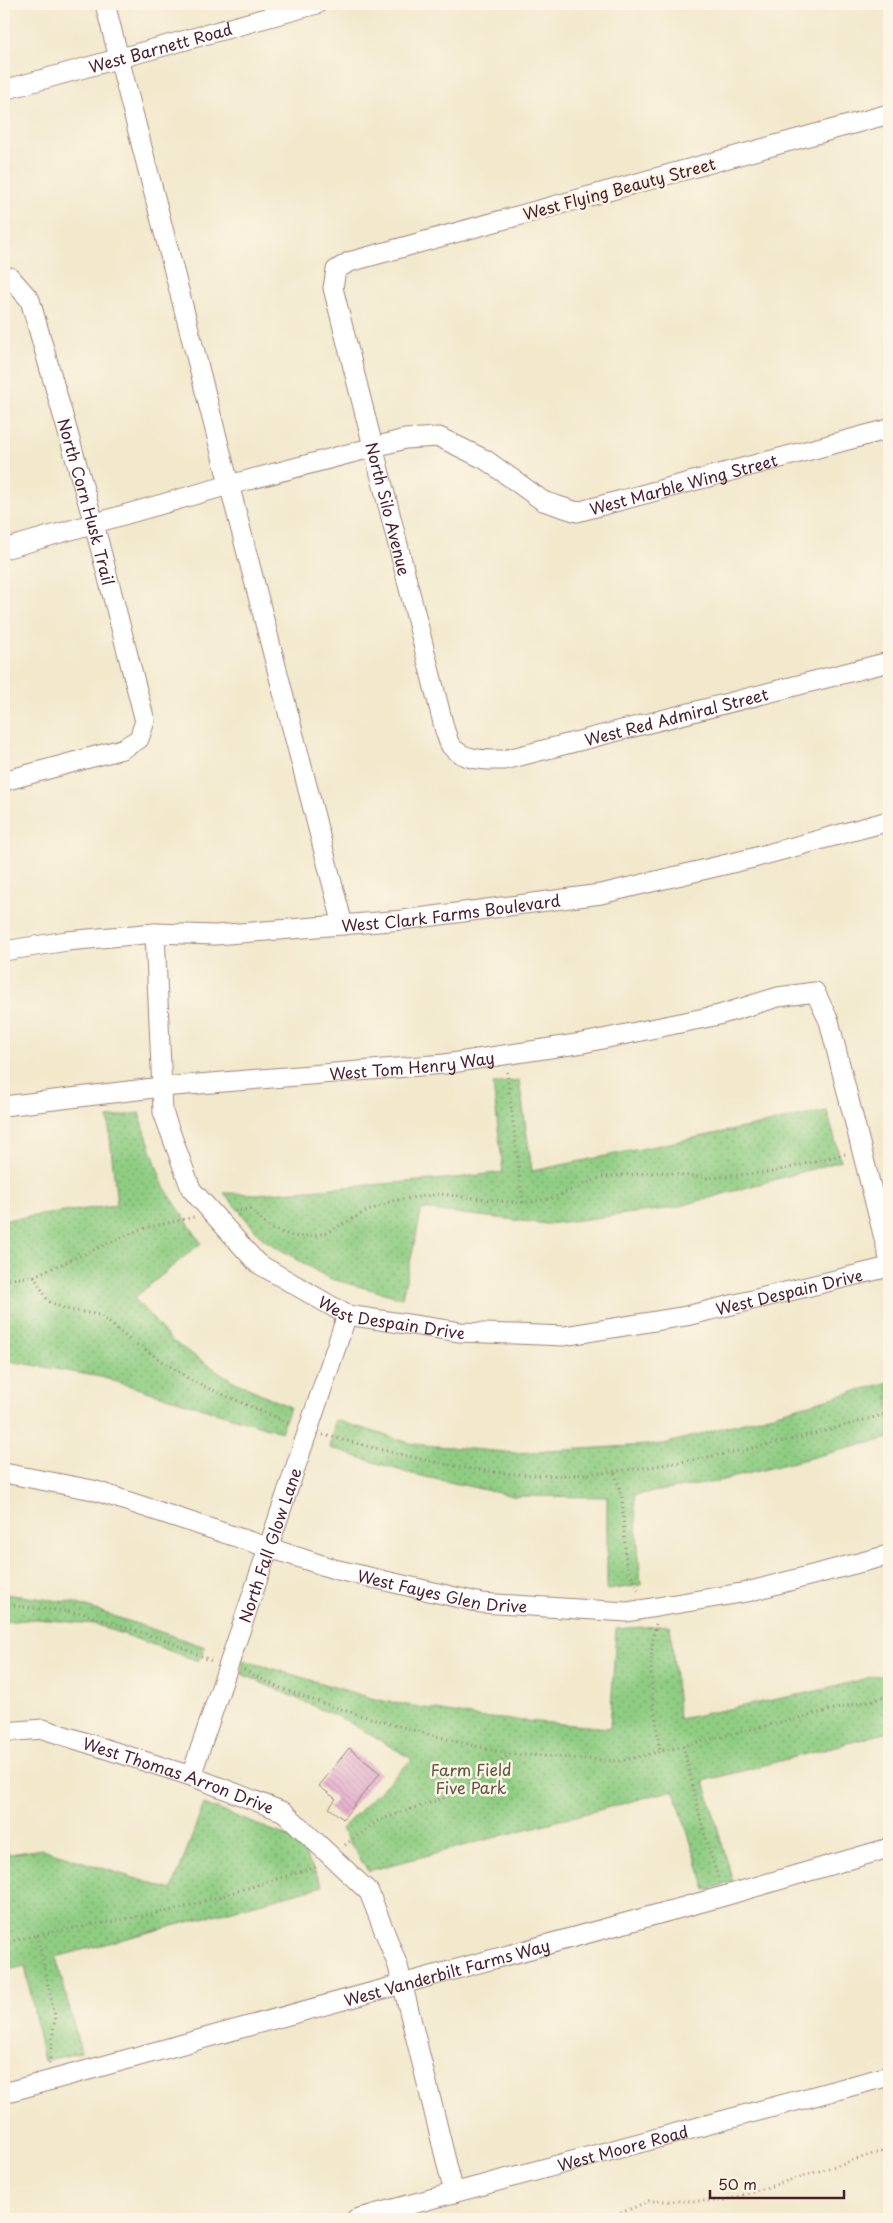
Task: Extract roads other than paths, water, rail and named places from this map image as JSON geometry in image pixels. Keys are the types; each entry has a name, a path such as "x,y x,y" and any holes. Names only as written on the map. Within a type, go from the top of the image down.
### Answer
{"street":[{"path":"105,4 344,924"},
{"name":"West Barnett Road","path":"4,90 317,4"},
{"name":"West Flying Beauty Street","path":"349,262 889,114"},
{"name":"North Silo Avenue","path":"349,262 336,270 333,288 445,731 451,746 464,755"},
{"name":"North Corn Husk Trail","path":"4,276 10,278 30,300 94,524 145,721 140,739 122,750 4,781"},
{"name":"West Marble Wing Street","path":"4,549 229,484 405,439 440,438 486,460 543,501 577,512 889,429"},
{"name":"West Red Admiral Street","path":"464,755 481,760 504,760 889,662"},
{"name":"West Clark Farms Boulevard","path":"4,951 66,941 155,933 215,935 403,920 602,894 753,858 889,821"},
{"name":"West Despain Drive","path":"155,933 163,1112 191,1189 257,1263 347,1315 460,1332 564,1336 686,1316 889,1267"},
{"name":"West Tom Henry Way","path":"4,1106 162,1087 445,1064 583,1043 719,1015 778,997 815,992 829,1021 889,1258"},
{"name":"North Fall Glow Lane","path":"190,1776 347,1315"},
{"name":"West Fayes Glen Drive","path":"4,1473 93,1490 334,1569 481,1603 627,1612 747,1592 889,1555"},
{"name":"West Thomas Arron Drive","path":"4,1732 43,1729 190,1776 284,1812 369,1892 398,1966 454,2193"},
{"name":"West Vanderbilt Farms Way","path":"4,2093 724,1896 889,1848"},
{"name":"West Moore Road","path":"356,2219 889,2076"}],"park label":[{"name":"Farm Field Five Park","path":"471,1778"}]}
